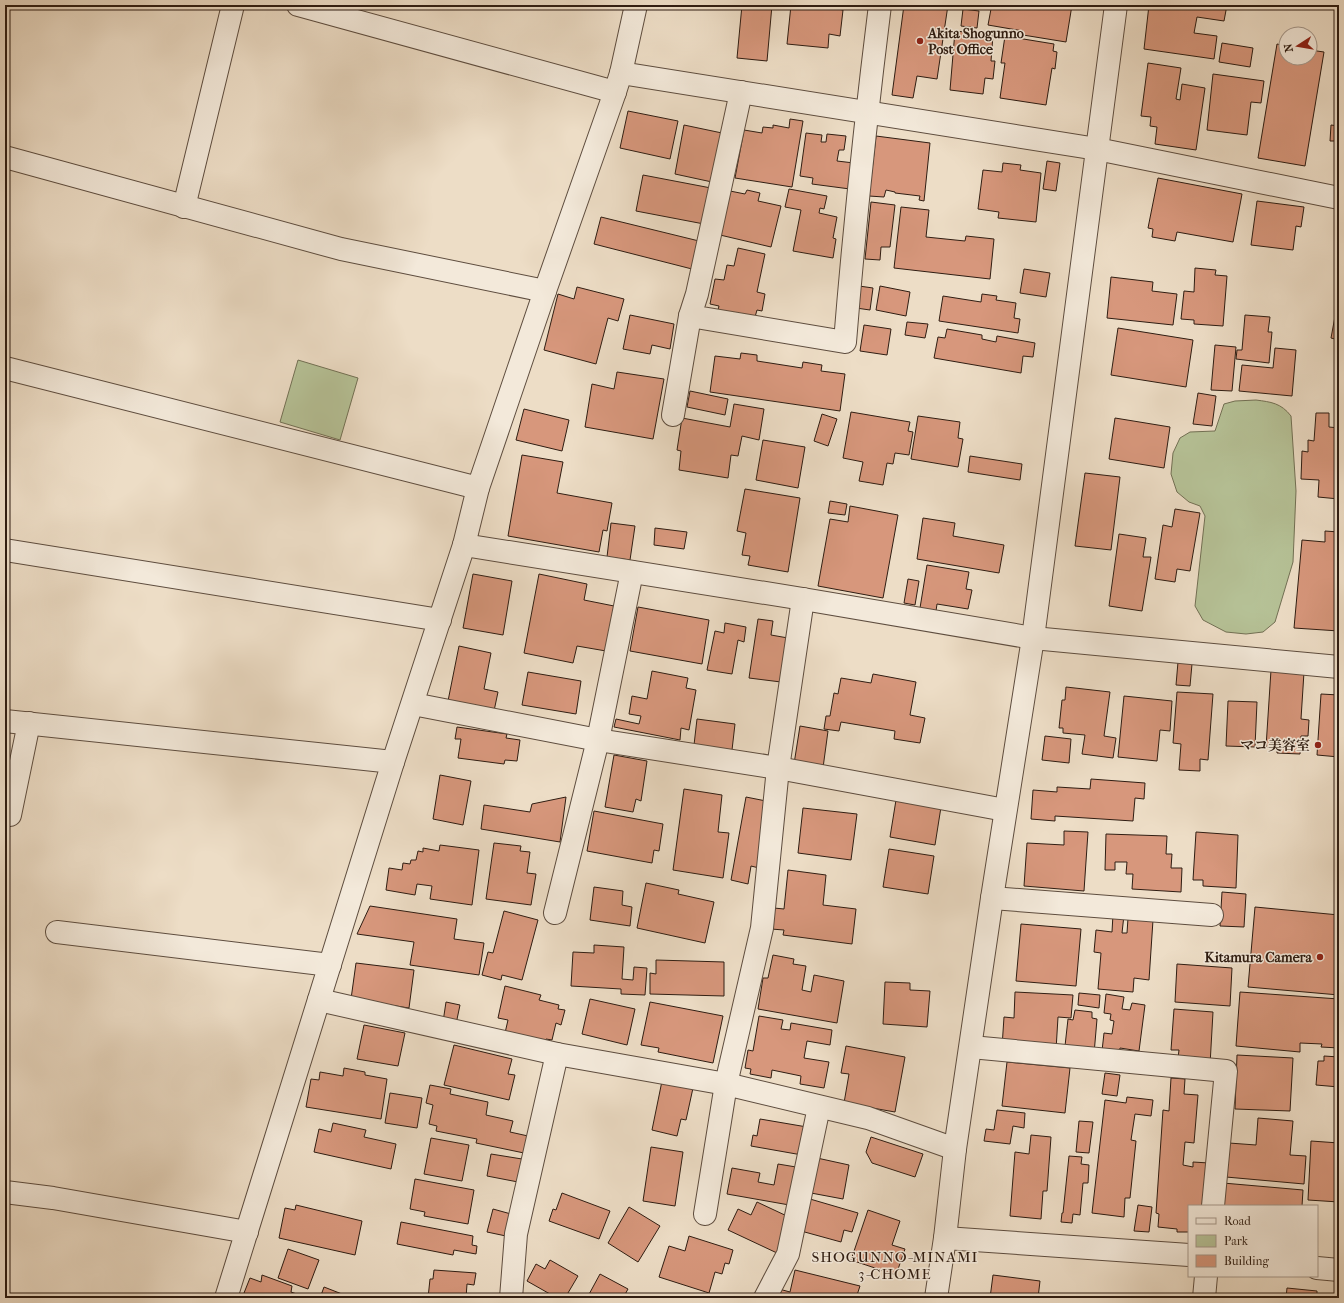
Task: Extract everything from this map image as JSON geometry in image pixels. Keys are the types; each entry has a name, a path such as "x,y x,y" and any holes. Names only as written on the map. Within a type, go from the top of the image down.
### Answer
{"street":[{"path":"184,207 233,5"},
{"path":"298,5 618,82 741,92 1097,150 1339,198"},
{"path":"226,1298 393,762 464,545 478,488 618,82 636,5"},
{"path":"690,316 845,342 854,234 880,5"},
{"path":"936,1298 945,1238 955,1149 1005,810 1034,638 1116,5"},
{"path":"673,415 690,316 697,294 741,92"},
{"path":"5,157 341,249 545,291"},
{"path":"5,368 478,488"},
{"path":"464,545 803,599 1034,638 1339,666"},
{"path":"5,550 440,620"},
{"path":"555,913 598,740 632,572"},
{"path":"705,1214 726,1084 762,928 778,768 803,599"},
{"path":"413,704 598,740 778,768 1005,810"},
{"path":"5,721 393,762"},
{"path":"10,815 29,723"},
{"path":"992,898 1212,915"},
{"path":"57,932 330,965"},
{"path":"319,1000 558,1054 726,1084 868,1118 955,1149"},
{"path":"971,1047 1226,1071 1213,1205"},
{"path":"511,1298 516,1234 558,1054"},
{"path":"765,1298 788,1254 819,1107"},
{"path":"5,1192 53,1198 247,1232"},
{"path":"945,1238 1188,1255"},
{"path":"1318,1268 1339,1270"},
{"path":"1204,1298 1206,1277"}],"green space":[{"path":"298,360 358,378 340,440 280,422"},
{"path":"1256,400 1279,406 1291,416 1296,491 1293,562 1275,622 1263,632 1246,634 1226,632 1203,620 1195,606 1205,516 1200,506 1189,502 1177,492 1171,474 1173,453 1180,438 1190,432 1215,431 1224,404 1235,401"}],"building":[{"path":"742,5 772,5 767,61 737,58"},
{"path":"791,5 837,5 837,9 843,10 840,36 829,34 828,48 787,44"},
{"path":"904,5 948,5 937,79 917,76 913,98 892,95"},
{"path":"978,5 1072,5 1066,42 1023,35 1023,31 988,25 991,9"},
{"path":"1149,5 1227,5 1224,21 1197,17 1194,33 1217,36 1214,59 1144,49"},
{"path":"963,9 979,11 977,28 961,26"},
{"path":"955,31 993,35 991,61 995,61 993,79 985,78 983,94 950,90"},
{"path":"1005,36 1054,44 1053,51 1057,52 1055,69 1052,68 1046,105 1000,98 1005,63 1001,63"},
{"path":"1222,43 1253,48 1250,67 1219,62"},
{"path":"1277,44 1278,66 1318,66 1318,51 1324,52 1305,166 1258,158"},
{"path":"1339,57 1339,100 1336,100"},
{"path":"1148,63 1181,68 1176,99 1180,100 1182,84 1205,88 1196,150 1155,144 1157,127 1150,126 1151,117 1141,116"},
{"path":"1213,74 1264,81 1261,103 1251,102 1247,135 1207,130"},
{"path":"628,111 678,121 670,159 620,148"},
{"path":"790,119 803,121 792,187 735,178 744,130 762,133 763,127 773,128 773,125 789,128"},
{"path":"684,125 722,133 712,182 675,174"},
{"path":"1331,125 1339,126 1339,141 1330,141"},
{"path":"806,133 822,135 821,142 826,142 827,134 846,136 844,150 839,150 837,161 854,163 850,189 812,184 813,178 800,176"},
{"path":"876,136 930,143 924,201 919,200 920,196 895,193 886,190 884,197 869,196"},
{"path":"1047,161 1060,163 1056,191 1043,189"},
{"path":"1003,163 1021,165 1020,170 1041,173 1036,222 998,218 999,212 978,209 983,170 1002,172"},
{"path":"643,175 711,188 704,224 636,211"},
{"path":"1158,178 1242,194 1233,242 1177,232 1175,241 1152,237 1153,229 1148,228"},
{"path":"789,189 827,196 824,209 820,208 819,213 837,217 833,238 836,239 833,258 793,251 801,210 785,207"},
{"path":"747,190 760,193 758,201 781,206 771,247 720,235 730,191 745,194"},
{"path":"1257,201 1304,207 1301,227 1296,226 1293,250 1251,245"},
{"path":"871,202 895,205 890,247 881,247 880,260 865,259"},
{"path":"901,207 929,210 926,237 965,241 966,236 994,239 990,279 894,268"},
{"path":"601,217 699,241 692,269 594,244"},
{"path":"738,248 765,254 757,292 765,294 762,311 757,310 755,317 718,310 719,306 710,304 715,279 724,280 727,265 734,266"},
{"path":"1195,268 1216,270 1215,275 1227,276 1223,326 1194,324 1194,320 1181,319 1184,291 1194,292"},
{"path":"1024,269 1050,273 1046,297 1020,293"},
{"path":"1111,277 1153,282 1152,291 1177,294 1173,325 1107,318"},
{"path":"859,286 873,288 870,310 856,308"},
{"path":"880,286 910,292 906,316 876,310"},
{"path":"577,287 624,299 618,321 608,318 596,364 544,350 558,294 574,299"},
{"path":"982,294 997,296 996,300 1016,303 1014,318 1020,319 1018,333 939,321 943,296 981,302"},
{"path":"1339,295 1339,340 1331,338"},
{"path":"630,315 674,324 670,349 652,345 650,354 623,349"},
{"path":"1245,315 1270,317 1268,332 1272,332 1269,363 1236,359 1237,350 1242,350"},
{"path":"907,322 928,324 925,338 905,335"},
{"path":"864,325 891,329 887,355 860,351"},
{"path":"1118,328 1193,340 1186,387 1111,375"},
{"path":"947,329 982,335 982,339 996,342 997,336 1035,343 1033,357 1023,356 1021,373 934,358 938,337 945,338"},
{"path":"1215,345 1236,347 1232,391 1211,390"},
{"path":"1275,348 1296,350 1292,396 1239,391 1242,365 1273,368"},
{"path":"741,353 757,355 757,361 802,368 803,362 822,365 821,371 845,374 840,411 710,392 715,356 740,359"},
{"path":"617,372 664,379 653,439 585,427 592,384 614,389"},
{"path":"690,391 728,399 725,415 687,407"},
{"path":"1198,393 1216,396 1212,426 1193,424"},
{"path":"734,404 764,409 759,440 742,436 738,456 731,455 728,478 679,470 681,451 677,450 682,418 730,427"},
{"path":"524,409 569,420 562,451 516,440"},
{"path":"851,412 910,422 908,431 913,432 909,455 895,453 893,464 887,463 883,485 859,481 863,462 843,458"},
{"path":"1316,413 1329,413 1329,427 1339,428 1339,499 1318,497 1319,480 1301,479 1302,451 1308,452 1308,440 1314,441"},
{"path":"822,414 837,419 828,446 814,441"},
{"path":"918,416 960,422 958,438 963,439 958,467 911,459"},
{"path":"1115,418 1170,427 1164,468 1109,459"},
{"path":"763,440 805,447 798,488 756,480"},
{"path":"522,455 563,462 557,493 612,503 607,531 603,530 599,552 508,536"},
{"path":"970,456 1022,464 1020,480 968,472"},
{"path":"1085,473 1120,477 1111,550 1075,546"},
{"path":"745,489 800,498 788,572 748,565 750,556 742,555 746,533 737,531"},
{"path":"830,501 847,504 845,515 828,513"},
{"path":"850,506 898,515 883,598 818,586 830,519 848,522"},
{"path":"1175,509 1200,513 1190,571 1177,569 1175,582 1155,579 1163,525 1172,527"},
{"path":"923,518 955,523 953,536 1004,545 999,573 917,559"},
{"path":"611,523 635,526 630,560 607,557"},
{"path":"655,528 687,532 684,549 654,545"},
{"path":"1325,531 1339,532 1339,631 1294,628 1302,540 1325,542"},
{"path":"1119,534 1146,538 1143,557 1151,557 1142,611 1109,606"},
{"path":"927,565 969,572 966,589 972,590 968,609 937,604 936,611 920,608"},
{"path":"473,574 512,581 503,635 463,628"},
{"path":"539,574 587,584 584,600 614,606 606,651 577,646 573,663 524,653"},
{"path":"908,579 919,581 915,605 904,603"},
{"path":"638,607 709,620 702,664 630,651"},
{"path":"758,619 773,621 771,635 788,638 781,682 749,678"},
{"path":"725,623 746,627 744,642 738,640 732,674 707,670 715,631 724,633"},
{"path":"459,646 491,653 484,689 498,692 494,711 448,701"},
{"path":"1178,662 1192,664 1190,686 1176,685"},
{"path":"1271,670 1304,672 1301,719 1309,720 1308,736 1301,736 1300,754 1277,753 1277,748 1266,747"},
{"path":"652,671 688,678 686,688 696,690 689,730 681,728 680,740 614,727 616,719 639,724 641,716 629,714 632,696 647,699"},
{"path":"528,672 581,681 576,714 522,705"},
{"path":"873,674 916,682 910,715 925,718 920,743 894,739 895,731 841,722 839,731 824,729 826,716 830,716 834,693 838,694 841,678 871,683"},
{"path":"1066,687 1110,692 1104,736 1116,738 1113,758 1082,754 1085,735 1063,733 1063,728 1059,728 1062,700 1065,700"},
{"path":"1177,692 1213,694 1208,760 1200,759 1200,771 1179,770 1181,744 1173,743"},
{"path":"1321,694 1339,695 1339,757 1317,755"},
{"path":"1124,696 1172,701 1170,731 1160,730 1157,761 1118,757"},
{"path":"1228,701 1257,702 1255,747 1226,746"},
{"path":"697,719 735,724 732,750 694,745"},
{"path":"800,726 828,731 823,768 794,764"},
{"path":"457,727 507,734 506,738 520,740 517,761 505,760 504,764 458,758 461,739 455,739"},
{"path":"1045,736 1071,739 1069,763 1042,760"},
{"path":"614,755 647,761 641,801 636,799 633,812 605,807"},
{"path":"440,775 471,781 463,825 433,819"},
{"path":"1091,779 1145,783 1144,799 1135,798 1133,821 1055,816 1055,821 1031,819 1033,790 1057,792 1057,787 1090,789"},
{"path":"684,789 722,795 718,832 729,833 723,878 673,870"},
{"path":"566,797 560,842 481,829 484,805 530,812 532,804"},
{"path":"746,797 771,802 759,868 751,866 748,884 731,880"},
{"path":"896,800 941,807 935,845 890,837"},
{"path":"803,808 857,814 851,860 798,853"},
{"path":"594,811 663,824 659,851 654,850 652,863 587,851"},
{"path":"1064,831 1088,832 1084,891 1024,886 1027,843 1064,845"},
{"path":"1196,832 1238,835 1236,888 1203,886 1203,880 1193,880"},
{"path":"1106,834 1167,836 1166,854 1172,854 1171,868 1182,868 1181,892 1132,889 1133,874 1126,874 1127,862 1115,862 1115,870 1105,870"},
{"path":"494,843 521,846 520,851 530,852 527,873 536,874 531,905 486,899"},
{"path":"440,845 479,850 472,905 430,899 432,886 417,884 415,895 386,890 389,868 402,870 403,863 410,864 411,860 416,860 418,851 423,852 423,848 439,851"},
{"path":"889,849 934,856 928,894 883,887"},
{"path":"788,870 826,875 823,905 856,909 852,944 783,935 784,930 771,929 774,908 784,909"},
{"path":"646,883 679,890 678,894 714,902 705,943 637,928"},
{"path":"594,887 623,891 622,905 632,907 630,926 590,920"},
{"path":"1222,892 1246,894 1244,927 1220,926"},
{"path":"370,906 457,919 454,939 484,943 479,975 410,965 414,942 357,934"},
{"path":"1255,907 1339,915 1339,995 1248,987"},
{"path":"504,911 538,920 522,980 502,975 501,980 482,975 488,952 493,953"},
{"path":"1113,914 1124,915 1122,933 1127,933 1128,918 1153,920 1149,980 1134,978 1133,992 1098,989 1101,953 1094,952 1096,930 1112,932"},
{"path":"1021,924 1081,929 1076,986 1016,981"},
{"path":"594,945 624,947 622,979 633,980 634,967 647,968 645,995 621,994 621,989 571,986 573,952 594,953"},
{"path":"773,955 794,959 793,964 806,966 802,990 811,992 814,975 844,981 837,1023 758,1009 763,978 768,978"},
{"path":"656,960 724,962 724,996 650,994 650,973 656,974"},
{"path":"356,963 414,970 409,1008 351,999"},
{"path":"1177,964 1232,968 1230,1006 1175,1002"},
{"path":"885,982 910,983 910,990 930,991 927,1027 883,1024"},
{"path":"505,986 541,995 539,1000 559,1005 558,1009 565,1010 561,1025 556,1023 552,1040 546,1039 545,1043 505,1033 508,1020 498,1018"},
{"path":"1015,992 1073,995 1071,1018 1058,1017 1056,1050 1002,1047 1004,1017 1014,1018"},
{"path":"1240,992 1339,999 1339,1048 1321,1047 1322,1044 1300,1043 1300,1052 1236,1046"},
{"path":"1079,993 1100,995 1099,1008 1078,1005"},
{"path":"1106,994 1124,997 1122,1009 1130,1010 1132,1003 1145,1005 1139,1051 1120,1048 1119,1053 1102,1051 1104,1033 1112,1034 1114,1021 1110,1020 1111,1014 1104,1013"},
{"path":"590,999 635,1009 627,1045 582,1034"},
{"path":"446,1002 460,1005 456,1024 443,1022"},
{"path":"650,1002 723,1016 713,1063 658,1052 659,1048 641,1045"},
{"path":"1174,1009 1213,1012 1210,1065 1178,1058 1179,1050 1171,1050"},
{"path":"1075,1010 1092,1012 1092,1018 1097,1019 1094,1054 1065,1046 1068,1019 1073,1020"},
{"path":"759,1016 783,1020 781,1029 790,1030 791,1023 832,1030 830,1045 807,1041 804,1058 829,1062 824,1088 800,1084 801,1076 772,1070 771,1078 750,1074 751,1069 745,1068 748,1050 753,1051"},
{"path":"364,1025 405,1033 398,1066 357,1059"},
{"path":"454,1045 512,1059 508,1074 515,1075 509,1100 444,1085"},
{"path":"846,1046 905,1057 895,1112 844,1103 849,1074 841,1073"},
{"path":"1237,1055 1293,1058 1290,1111 1235,1109"},
{"path":"1324,1056 1339,1057 1339,1087 1316,1085 1318,1061 1324,1061"},
{"path":"1007,1062 1070,1068 1065,1113 1002,1106"},
{"path":"344,1068 365,1072 365,1075 387,1079 381,1119 306,1107 311,1079 319,1080 320,1072 343,1076"},
{"path":"1105,1073 1120,1075 1117,1096 1102,1094"},
{"path":"1171,1078 1185,1079 1184,1094 1198,1095 1194,1143 1185,1142 1183,1165 1193,1167 1193,1162 1209,1163 1205,1205 1188,1205 1188,1232 1177,1232 1177,1229 1158,1227 1159,1214 1156,1213 1163,1110 1169,1111"},
{"path":"662,1081 693,1088 686,1120 681,1119 677,1136 652,1130"},
{"path":"430,1085 451,1089 450,1094 488,1102 486,1115 513,1121 510,1132 528,1136 524,1153 476,1143 477,1139 436,1131 437,1126 429,1124 433,1105 426,1103"},
{"path":"390,1093 422,1098 417,1128 385,1123"},
{"path":"1127,1097 1153,1100 1151,1116 1135,1114 1131,1140 1136,1141 1130,1198 1125,1198 1124,1217 1092,1213 1105,1100 1126,1103"},
{"path":"997,1110 1025,1113 1024,1128 1013,1126 1010,1144 984,1141 986,1129 994,1130"},
{"path":"1258,1118 1293,1121 1290,1155 1306,1156 1304,1184 1226,1177 1229,1143 1256,1145"},
{"path":"760,1119 807,1127 802,1155 751,1146 753,1135 757,1136"},
{"path":"1079,1121 1093,1122 1089,1153 1076,1152"},
{"path":"333,1123 366,1130 364,1137 396,1144 391,1169 314,1152 319,1129 331,1132"},
{"path":"1031,1135 1051,1137 1047,1191 1043,1191 1041,1219 1010,1216 1015,1152 1029,1154"},
{"path":"871,1137 923,1154 915,1177 872,1163 866,1152"},
{"path":"431,1138 469,1145 462,1181 424,1174"},
{"path":"1311,1141 1339,1143 1339,1202 1308,1200"},
{"path":"651,1147 683,1152 675,1206 643,1201"},
{"path":"491,1154 522,1159 518,1182 487,1176"},
{"path":"1069,1156 1082,1157 1081,1164 1089,1165 1088,1183 1083,1183 1080,1215 1073,1214 1072,1223 1061,1222"},
{"path":"817,1158 849,1165 843,1199 811,1193"},
{"path":"778,1164 802,1168 795,1206 727,1194 732,1168 760,1173 758,1182 774,1185"},
{"path":"415,1179 474,1190 468,1224 424,1216 425,1212 410,1209"},
{"path":"1223,1183 1303,1190 1302,1205 1221,1205"},
{"path":"562,1193 610,1211 599,1239 549,1221 553,1209 556,1210"},
{"path":"810,1199 858,1213 852,1232 844,1230 841,1242 801,1231"},
{"path":"757,1202 789,1217 777,1253 728,1230 738,1209 751,1215"},
{"path":"296,1205 362,1221 355,1255 279,1238 285,1208 295,1210"},
{"path":"1138,1205 1152,1207 1149,1232 1134,1231"},
{"path":"629,1207 660,1226 638,1262 608,1243"},
{"path":"493,1209 511,1214 506,1236 487,1232"},
{"path":"868,1210 900,1221 892,1245 905,1249 896,1275 851,1260"},
{"path":"401,1222 473,1236 472,1245 477,1246 476,1254 454,1250 453,1255 397,1244"},
{"path":"689,1236 733,1250 729,1264 725,1263 722,1274 715,1272 709,1293 659,1277 669,1246 685,1251"},
{"path":"288,1249 319,1260 308,1289 278,1278"},
{"path":"550,1260 578,1276 565,1298 557,1298 527,1281 536,1264 545,1269"},
{"path":"434,1270 476,1273 474,1285 467,1284 466,1298 428,1298 430,1279 433,1279"},
{"path":"795,1270 860,1286 856,1298 777,1298 779,1289 790,1292"},
{"path":"600,1274 628,1289 623,1298 587,1298"},
{"path":"262,1275 292,1286 291,1292 308,1298 242,1298 250,1278 261,1282"},
{"path":"993,1275 1040,1281 1038,1298 990,1298"},
{"path":"324,1287 342,1294 341,1298 320,1298"},
{"path":"1287,1288 1317,1291 1317,1298 1286,1298"}],"place":[{"name":"Akita Shogunno Post Office","path":"920,41"},
{"name":"マコ美容室","path":"1318,745"},
{"name":"Kitamura Camera","path":"1320,957"}],"district":[{"name":"SHOGUNNO-MINAMI 3-CHOME","path":"895,1266"}]}
